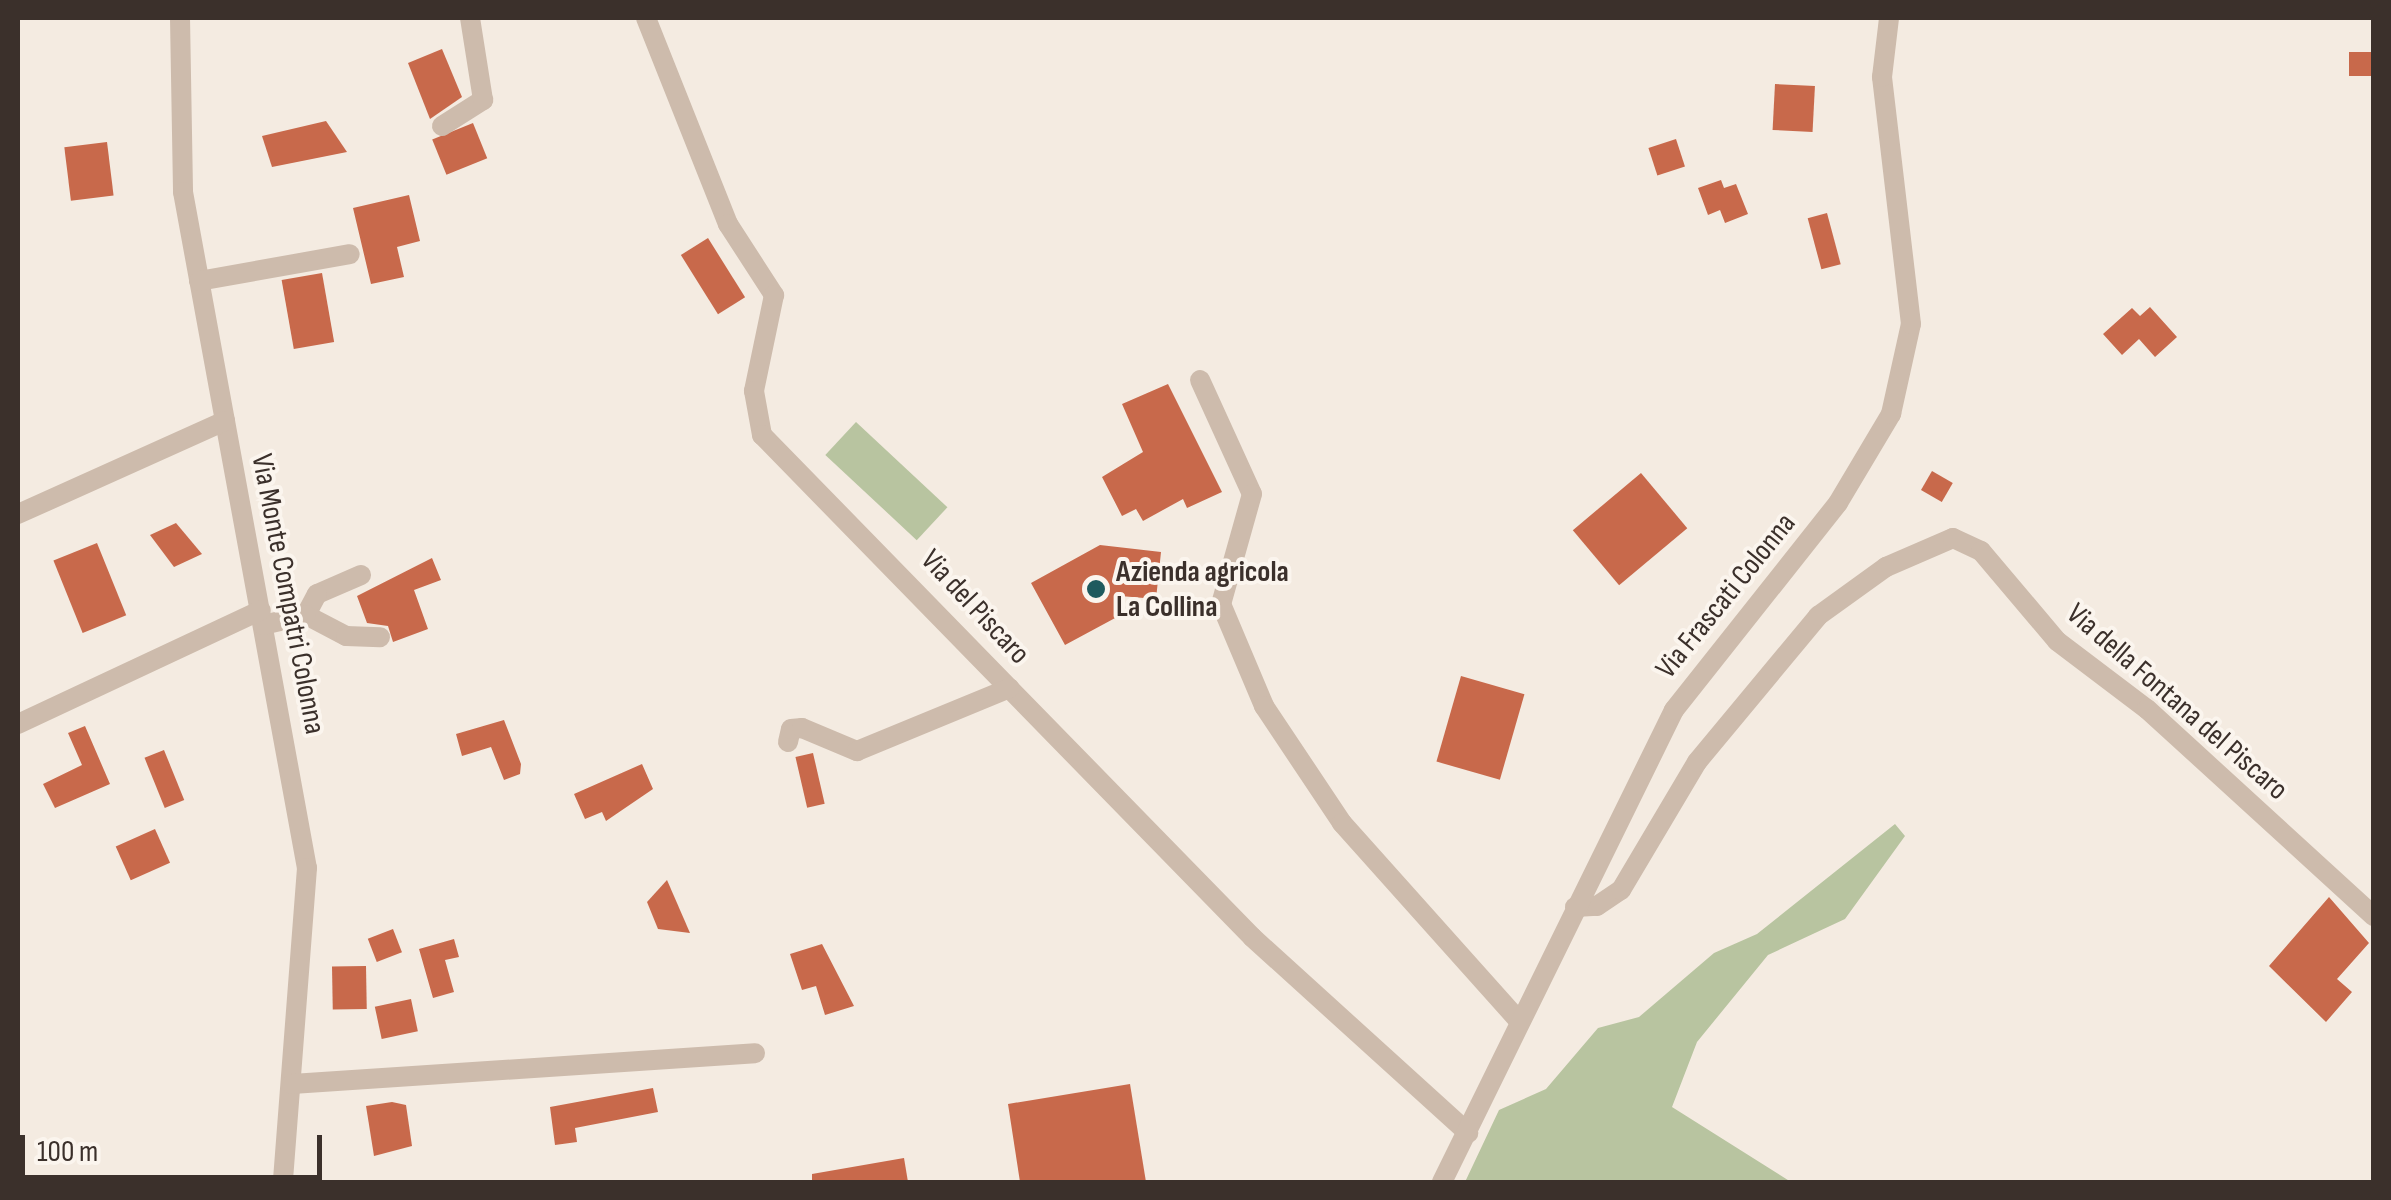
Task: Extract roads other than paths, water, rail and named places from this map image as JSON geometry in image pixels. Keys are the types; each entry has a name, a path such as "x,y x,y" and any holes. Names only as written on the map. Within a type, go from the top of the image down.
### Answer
{"street":[{"name":"Via Monte Compatri Colonna","path":"180,18 179,152 308,881 283,1182"},
{"path":"442,126 483,100 470,18"},
{"name":"Via del Piscaro","path":"646,18 728,224 774,295 754,391 762,435 1252,937 1468,1134"},
{"name":"Via Frascati Colonna","path":"1442,1182 1674,710 1838,503 1895,402 1910,324 1882,77 1889,18"},
{"path":"199,281 350,254"},
{"path":"1200,380 1252,494 1221,604 1264,706 1342,824 1520,1022"},
{"path":"18,514 225,421"},
{"name":"Via della Fontana del Piscaro","path":"1575,907 1602,904 1622,890 1685,778 1818,616 1886,566 1959,538 1981,551 2057,640 2148,709 2374,916"},
{"path":"306,615 317,594 360,575"},
{"path":"18,724 262,618 306,615 346,636 380,636"},
{"path":"788,742 791,729 802,728 842,751 856,751 1010,688"},
{"path":"292,1084 755,1053"}],"place":[{"name":"Azienda agricola La Collina","path":"1096,589"}]}
